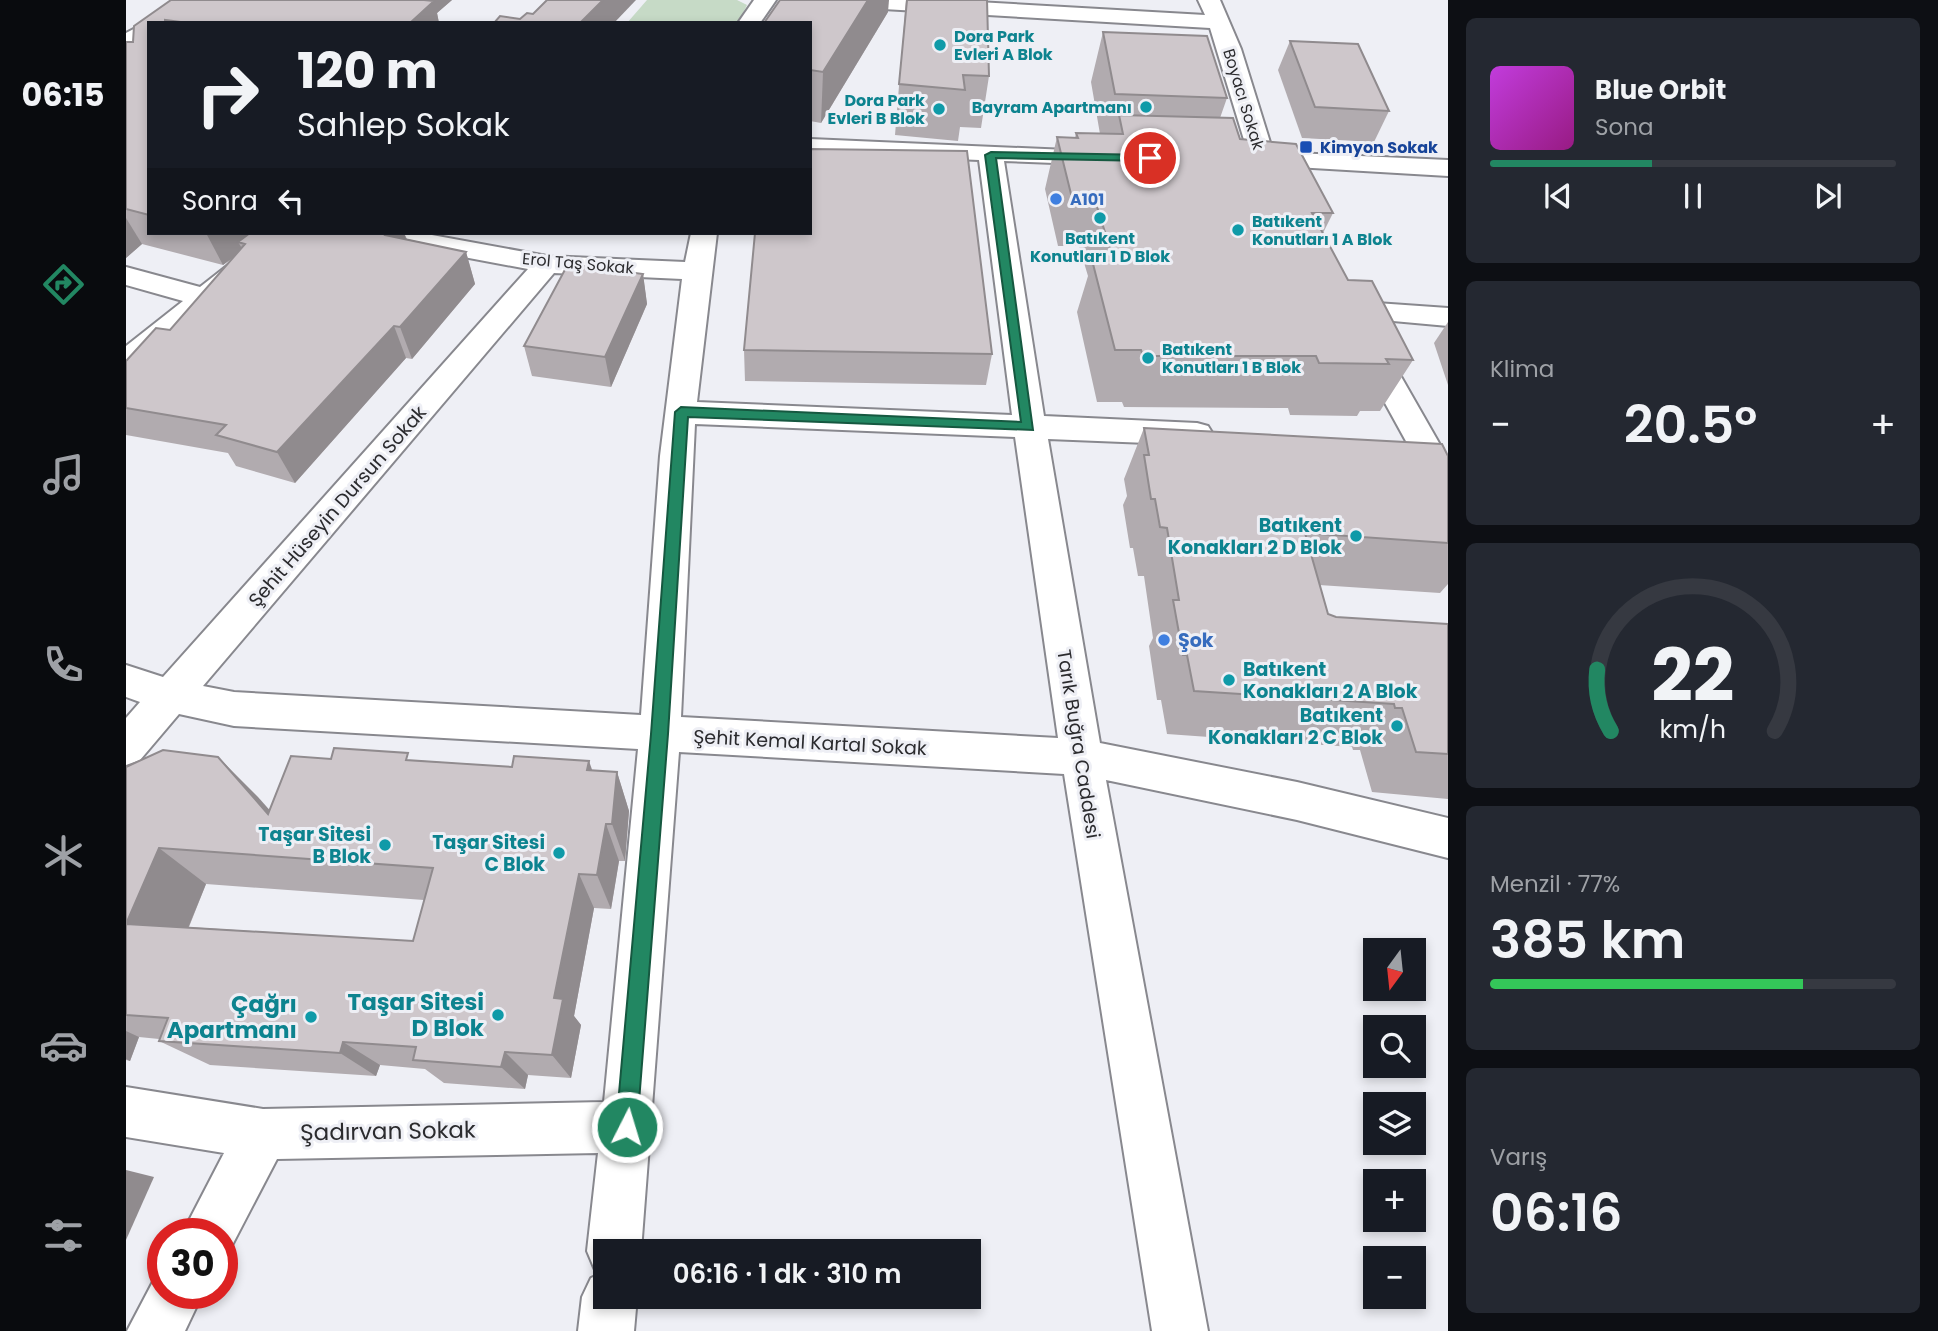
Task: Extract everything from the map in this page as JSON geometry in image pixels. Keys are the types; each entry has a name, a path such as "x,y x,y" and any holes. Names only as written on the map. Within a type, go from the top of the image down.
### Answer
{"street":[{"path":"750,21 765,0"},
{"path":"831,0 1217,22"},
{"name":"Boyacı Sokak","path":"1209,0 1230,49 1272,167"},
{"path":"126,42 147,29"},
{"path":"812,146 991,155 1136,158"},
{"name":"Tarık Buğra Caddesi","path":"991,155 1028,426 1080,757 1180,1331"},
{"path":"1234,159 1272,167 1448,168"},
{"path":"126,362 282,235"},
{"name":"Erol Taş Sokak","path":"389,235 547,264 701,252"},
{"path":"615,1239 660,734 681,412 701,252"},
{"name":"Şehit Hüseyin Dursun Sokak","path":"126,747 547,264"},
{"path":"126,276 203,297"},
{"path":"1448,317 1342,299 1423,443 1448,506"},
{"path":"681,412 1232,435"},
{"path":"1382,442 1423,443"},
{"name":"Şehit Kemal Kartal Sokak","path":"126,681 171,696 234,709 1080,757 1297,801 1448,838"},
{"name":"Şadırvan Sokak","path":"126,1112 263,1134 627,1127"},
{"path":"218,1218 263,1134"},
{"path":"155,1331 167,1309"},
{"path":"606,1331 609,1309"}],"green space":[{"path":"647,0 737,0 747,5 739,21 629,21"}],"building":[{"path":"171,0 434,1 412,21 147,21 147,214 126,209 126,42 133,42 134,26"},
{"path":"547,0 603,0 582,21 496,21 500,16 520,19 527,13 533,14"},
{"path":"780,0 868,0 823,72 812,70 812,21 765,21"},
{"path":"907,0 987,0 989,76 963,75 965,90 899,84"},
{"path":"1103,32 1207,36 1227,98 1115,94"},
{"path":"1290,41 1358,44 1389,111 1315,107"},
{"path":"1119,115 1233,118 1240,139 1296,144 1333,213 1312,213 1348,280 1372,281 1413,360 1386,359 1389,364 1319,363 1316,356 1143,356 1141,350 1115,350 1092,260 1114,261 1093,194 1071,194 1057,137 1078,138 1076,133 1123,134"},
{"path":"812,149 967,151 992,354 744,350 755,235 812,235"},
{"path":"247,235 385,235 466,252 400,327 394,326 277,452 216,435 226,425 126,408 126,361 156,328 170,330 245,244 238,242"},
{"path":"568,264 643,274 605,357 524,346"},
{"path":"1144,428 1442,444 1448,456 1448,543 1305,533 1328,614 1336,617 1448,624 1448,754 1416,752 1402,708 1395,708 1394,704 1194,691 1187,655 1183,655 1173,600 1179,600 1167,528 1160,527 1155,499 1151,499 1144,455 1149,455"},
{"path":"334,748 408,753 406,760 512,767 514,756 589,761 587,770 617,772 612,824 606,824 597,875 579,874 554,998 563,999 552,1055 505,1052 501,1067 413,1060 416,1047 343,1042 340,1053 159,1041 168,1018 126,1015 126,924 126,767 163,750 218,757 268,814 291,756 331,759","holes":["159,848 433,868 413,941 126,924"]}],"place":[{"name":"Dora Park Evleri A Blok","path":"940,45"},
{"name":"Bayram Apartmanı","path":"1146,107"},
{"name":"Dora Park Evleri B Blok","path":"939,109"},
{"name":"Kimyon Sokak","path":"1306,147"},
{"name":"A101","path":"1056,199"},
{"name":"Batıkent Konutları 1 D Blok","path":"1100,218"},
{"name":"Batıkent Konutları 1 A Blok","path":"1238,230"},
{"name":"Batıkent Konutları 1 B Blok","path":"1148,358"},
{"name":"Batıkent Konakları 2 D Blok","path":"1356,536"},
{"name":"Şok","path":"1164,640"},
{"name":"Batıkent Konakları 2 A Blok","path":"1229,680"},
{"name":"Batıkent Konakları 2 C Blok","path":"1397,726"},
{"name":"Taşar Sitesi B Blok","path":"385,845"},
{"name":"Taşar Sitesi C Blok","path":"559,853"},
{"name":"Taşar Sitesi D Blok","path":"498,1015"},
{"name":"Çağrı Apartmanı","path":"311,1017"}],"route":[{"path":"627,1127 660,734 681,412 1028,426 991,155 1150,158"}]}
